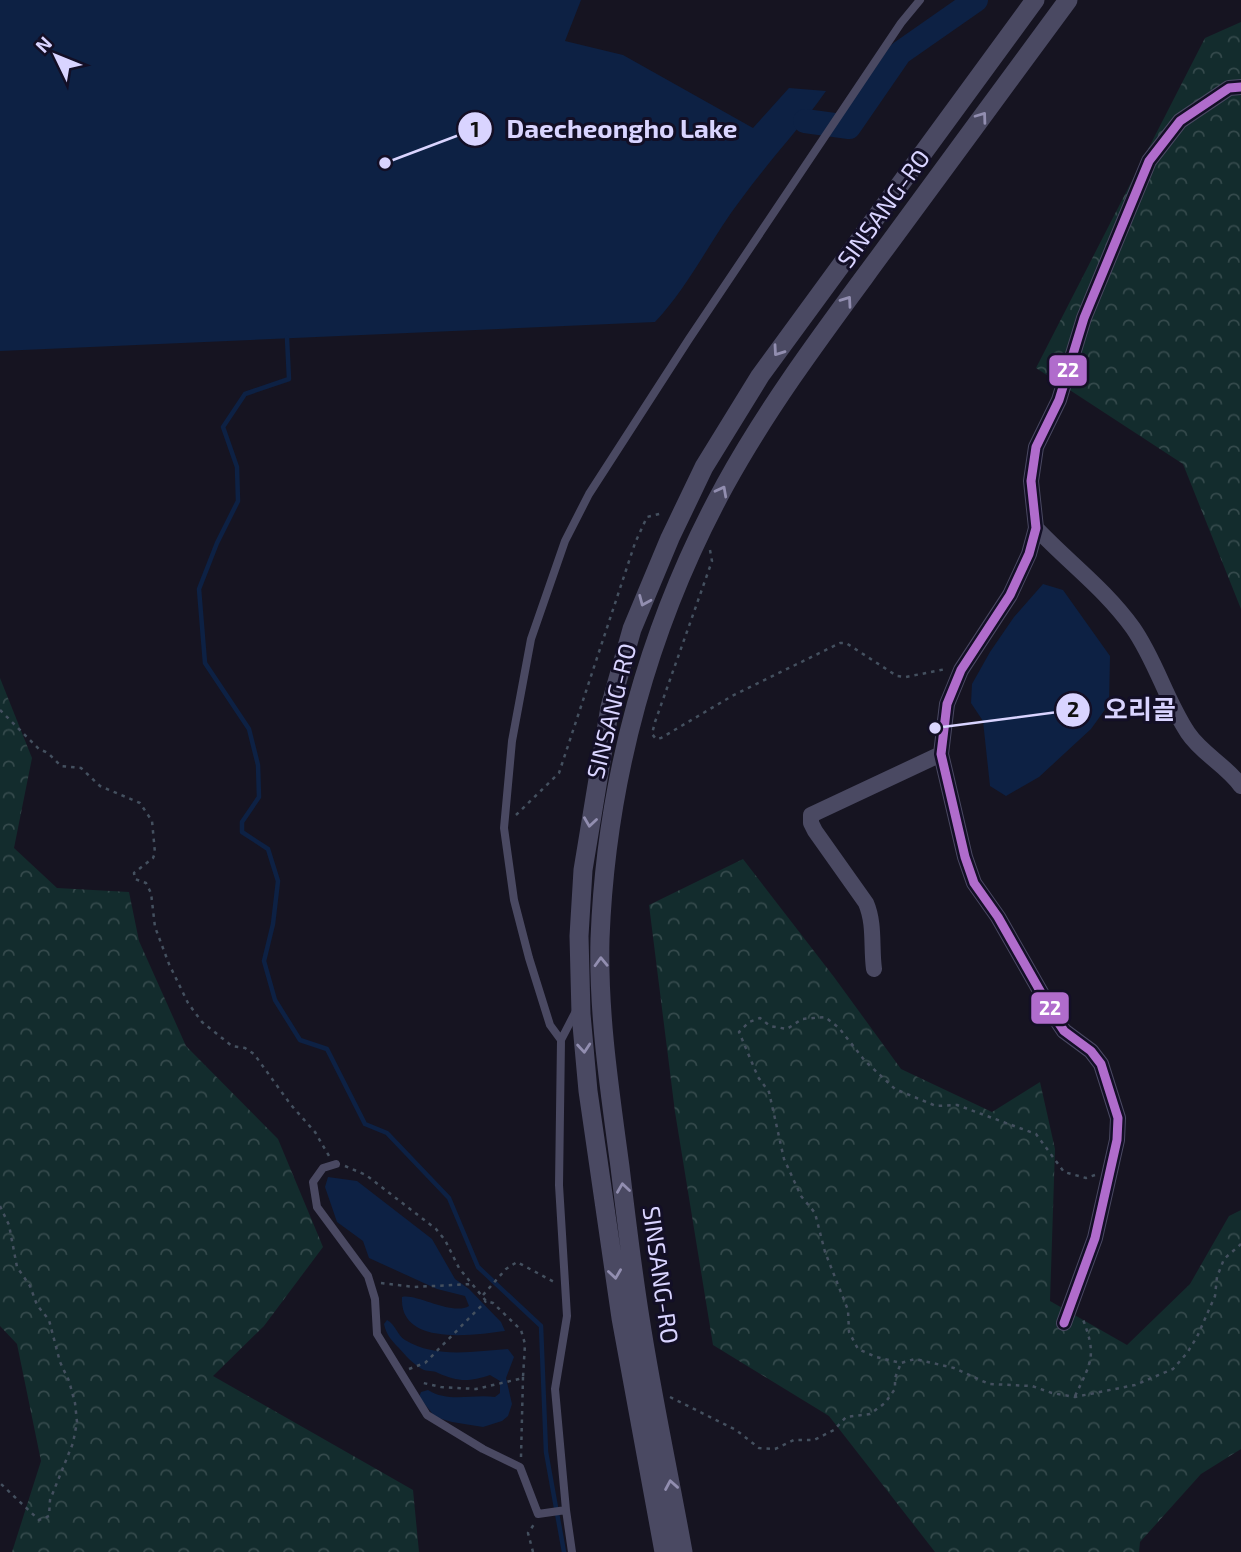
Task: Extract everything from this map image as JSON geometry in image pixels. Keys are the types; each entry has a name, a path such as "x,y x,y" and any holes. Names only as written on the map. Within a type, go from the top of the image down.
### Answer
{"street":[{"name":"SINSANG-RO","path":"664,1552 621,1318 588,1091 581,1002 579,936 583,870 610,707 632,629 670,538 704,467 760,376 1035,0"},
{"name":"SINSANG-RO","path":"683,1552 640,1321 610,1094 603,1016 600,942 605,875 614,804 632,716 656,639 726,482 782,393 1068,0"},
{"path":"1064,1323 1095,1238 1117,1140 1118,1118 1101,1064 1091,1051 1064,1031 998,917 975,883 955,819 941,754 947,704 961,670 1010,594 1029,554 1036,528 1031,481 1036,447 1059,400 1084,318 1149,161 1180,121 1229,88 1241,87"},
{"path":"1036,528 1116,606 1153,660 1189,735 1200,748 1227,768 1241,786"},
{"path":"874,969 871,914 815,831 811,815 941,754"}],"lane":[{"path":"561,1040 550,1025 529,958 514,900 504,828 512,741 531,639 565,541 589,494 689,339 901,23 920,0"},
{"path":"572,1552 555,1389 567,1316 559,1185 561,1040 581,1002"},
{"path":"335,1164 323,1168 313,1182 317,1207 368,1276 375,1299 377,1334 427,1415 483,1449 520,1466 538,1514 566,1510"}],"path":[{"path":"516,816 559,773 635,542 648,517 665,513"},
{"path":"699,547 712,561 655,722 652,734 656,738 661,738 732,696 841,643 846,643 897,676 906,677 946,668"},
{"path":"0,710 39,749 48,752 61,766 81,768 100,786 140,803 152,821 155,853 153,858 134,873 135,879 146,883 151,893 155,927 188,1003 202,1022 232,1046 245,1048 254,1054 291,1105 315,1132 331,1161 366,1175 436,1229 445,1240 459,1268 486,1301 493,1303 521,1330 525,1344 521,1378 520,1466"},
{"path":"1110,1168 1086,1178 1064,1172 1036,1134 957,1105 936,1106 895,1089 865,1061 839,1028 825,1017 802,1019 787,1030 770,1026 760,1018 749,1022 739,1032 758,1077 769,1092 784,1159 801,1196 815,1213 825,1252 848,1310 849,1332 858,1349 876,1357 901,1363 915,1359 954,1367 989,1384 1032,1386 1075,1398 1135,1385 1173,1369 1187,1353 1215,1296 1217,1277 1224,1259 1241,1244"},
{"path":"0,1206 9,1225 18,1267 30,1286 37,1305 49,1320 60,1362 69,1381 78,1422 73,1443 50,1500 49,1516 39,1520 0,1483"},
{"path":"483,1295 506,1269 517,1262 555,1283"},
{"path":"371,1284 390,1283 414,1287 472,1284"},
{"path":"413,1367 425,1363 486,1301"},
{"path":"1075,1398 1092,1360 1091,1339 1081,1315"},
{"path":"654,1393 669,1396 702,1412 736,1430 759,1448 775,1449 794,1440 814,1440 834,1430 846,1417 870,1413 885,1404 895,1389 895,1378 901,1363"},
{"path":"404,1379 441,1387 476,1389 521,1378"},
{"path":"533,1552 528,1534 538,1514"}],"green space":[{"path":"1241,22 1241,609 1183,464 1036,368 1205,38"},
{"path":"0,678 32,758 14,848 57,888 129,892 139,941 186,1046 278,1139 323,1247 264,1326 213,1376 413,1490 419,1552 12,1552 41,1461 17,1344 0,1326"},
{"path":"743,859 901,1069 992,1112 1040,1082 1055,1149 1050,1301 1127,1345 1190,1284 1229,1216 1241,1210 1241,1449 1201,1474 1140,1542 1139,1552 935,1552 829,1416 713,1345 675,1112 649,905"}],"water":[{"path":"0,0 581,0 565,41 623,55 753,128 789,88 826,91 742,198 679,293 655,322 0,351"},
{"path":"1043,584 1063,590 1110,656 1109,704 1091,729 1039,777 1006,796 990,786 983,721 971,703 972,684 1014,617"},
{"path":"328,1177 357,1181 432,1239 455,1279 469,1289 501,1322 505,1331 441,1334 425,1331 412,1324 404,1313 402,1297 462,1308 469,1306 465,1296 437,1289 369,1258 363,1241 337,1222 325,1187"},
{"path":"387,1320 405,1340 430,1350 469,1352 508,1349 514,1357 506,1378 512,1404 508,1416 502,1421 483,1427 435,1417 419,1397 421,1392 428,1390 452,1397 495,1397 500,1393 500,1381 490,1375 470,1380 458,1379 422,1369 391,1339 384,1324"}],"waterway":[{"path":"805,121 849,127 900,53 976,0"},
{"path":"287,338 289,379 245,394 223,427 237,467 238,501 217,543 199,589 205,663 249,729 258,765 259,797 242,822 242,832 268,849 278,881 273,924 264,961 275,1000 300,1040 327,1049 365,1124 387,1133 449,1198 478,1267 541,1326 546,1452 564,1552"}],"transit line":[{"name":"22","path":"1064,1323 1095,1238 1117,1140 1118,1118 1101,1064 1091,1051 1064,1031 998,917 974,883 965,857 941,754 947,704 961,670 1010,595 1029,554 1036,528 1031,481 1036,447 1059,400 1084,318 1149,161 1180,121 1229,88 1241,87"}],"place":[{"name":"Daecheongho Lake","path":"385,163"},
{"name":"오리골","path":"935,728"}]}
